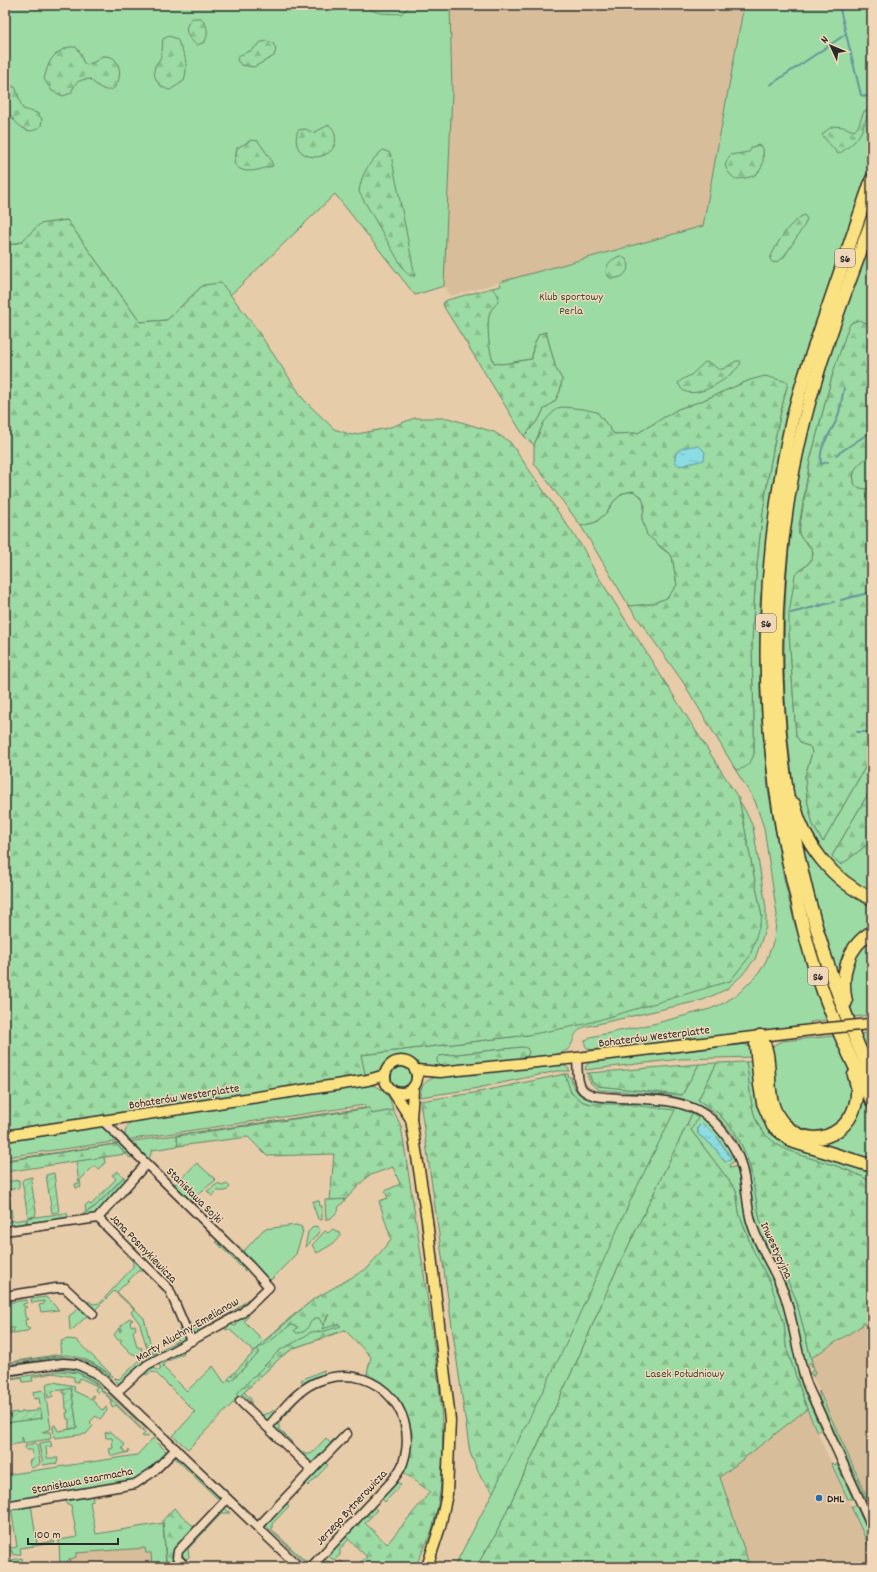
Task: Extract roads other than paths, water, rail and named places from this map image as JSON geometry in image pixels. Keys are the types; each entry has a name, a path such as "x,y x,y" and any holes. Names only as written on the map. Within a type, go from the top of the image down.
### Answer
{"highway":[{"name":"S6","path":"872,179 807,369 792,418 779,486 773,531 766,617 768,721 781,828 789,868 813,963 842,1038 872,1101"},
{"name":"S6","path":"872,220 841,302 812,389 800,438 783,538 777,618 776,660 781,753 795,844 810,909 825,960 857,1044 872,1077"},
{"path":"781,753 796,810 810,844 820,858 843,880 872,899"},
{"path":"857,1044 845,1000 844,977 852,952 858,943 872,932"},
{"path":"760,1036 765,1044 770,1090 776,1113 792,1131 809,1138 831,1135 843,1127 849,1121 856,1104 858,1094 856,1081 842,1038"},
{"path":"760,1036 756,1045 762,1097 773,1126 791,1141 872,1166"}],"main road":[{"name":"Bohaterów Westerplatte","path":"416,1070 440,1072 577,1058 870,1024"},
{"path":"411,1119 394,1093 390,1090 385,1079 389,1066 398,1061 408,1062 416,1070 411,1119 427,1220 450,1420 447,1494 440,1527 427,1567"},
{"name":"Bohaterów Westerplatte","path":"415,1086 440,1072"},
{"name":"Bohaterów Westerplatte","path":"5,1136 368,1080 385,1079"},
{"path":"394,1093 407,1093 415,1086"}],"street":[{"name":"Inwestycyjna","path":"577,1058 580,1086 583,1090 603,1097 671,1102 688,1106 702,1113 714,1122 732,1143 741,1165 748,1210 755,1235 783,1290 787,1302 806,1382 872,1527"},
{"name":"Stanisława Sojki","path":"103,1122 269,1286"},
{"name":"Jana Posmykiewicza","path":"5,1231 98,1218 146,1164"},
{"name":"Jana Posmykiewicza","path":"98,1218 168,1289 191,1341"},
{"name":"Marty Aluchny-Emelianow","path":"117,1392 147,1365 242,1313 269,1286"},
{"path":"5,1296 65,1288 93,1314"},
{"path":"5,1371 59,1363 76,1364 96,1374 117,1392 299,1567"},
{"name":"Jerzego Bytnerowicza","path":"268,1427 306,1388 324,1379 343,1376 364,1379 382,1388 396,1402 406,1427 408,1440 403,1464 392,1481 311,1567"},
{"path":"240,1401 312,1470"},
{"path":"258,1528 347,1434"},
{"name":"Stanisława Szarmacha","path":"5,1506 134,1484 152,1473 176,1449"},
{"path":"186,1567 177,1558 178,1551 227,1499"}],"water":[{"path":"691,446 699,446 705,452 704,460 680,466 675,462 678,450"},
{"path":"702,1123 717,1137 731,1158 725,1162 714,1147 698,1134 698,1127"}],"waterway":[{"path":"839,5 861,95 872,98"},
{"path":"770,85 846,34"},
{"path":"868,97 872,74"},
{"path":"866,373 872,354"},
{"path":"828,462 821,464 823,445 838,416 844,388"},
{"path":"836,455 872,431"},
{"path":"841,600 872,592"},
{"path":"791,613 834,602"},
{"path":"857,732 872,732"}],"place":[{"name":"DHL","path":"819,1498"}],"park label":[{"name":"Klub sportowy Perla","path":"571,303"},
{"name":"Lasek Południowy","path":"685,1373"}]}
